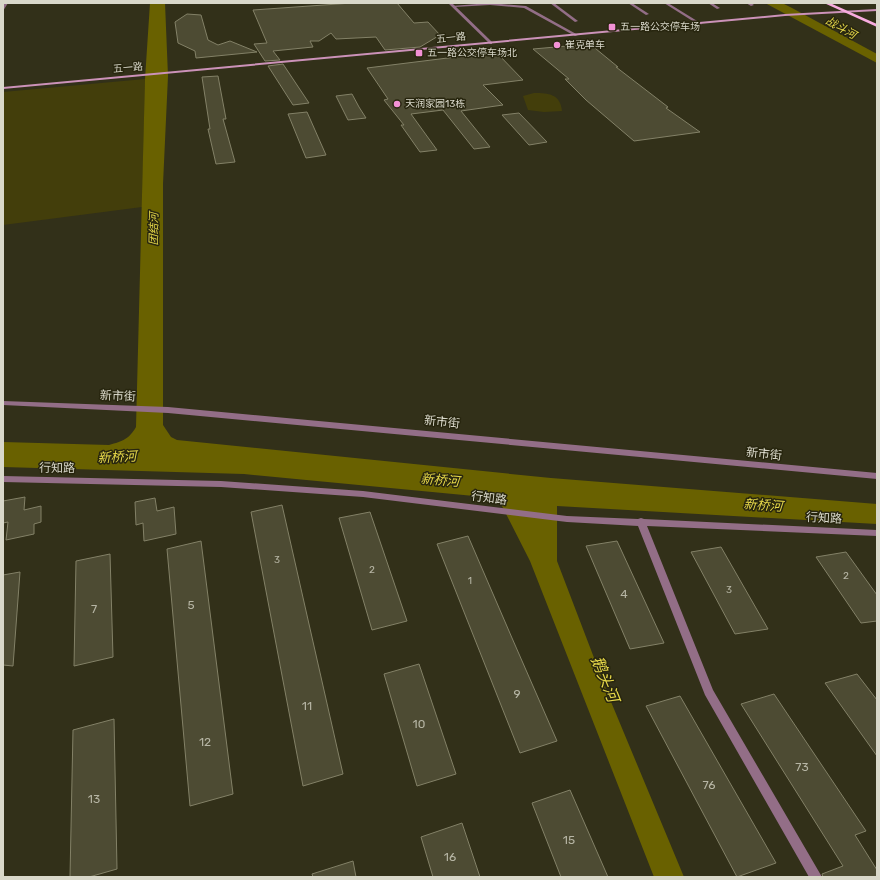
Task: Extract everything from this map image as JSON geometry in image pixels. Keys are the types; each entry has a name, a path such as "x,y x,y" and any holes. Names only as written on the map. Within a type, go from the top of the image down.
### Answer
{"main road":[{"path":"826,3 877,21"},
{"name":"五一路","path":"801,13 837,6"},
{"name":"五一路","path":"3,86 783,14 877,9"},
{"path":"847,10 877,26"},
{"name":"五一路","path":"490,42 700,24 783,14"}],"street":[{"path":"3,9 6,3"},
{"path":"552,3 576,21"},
{"path":"630,3 647,14"},
{"path":"666,3 700,24"},
{"path":"710,3 718,8"},
{"path":"748,3 752,5"},
{"path":"452,5 490,4 524,7 576,35"},
{"path":"452,5 490,42"},
{"name":"新市街","path":"3,403 168,410 877,476"},
{"name":"行知路","path":"3,479 228,484 363,494 499,512 567,519 877,533"},
{"path":"641,522 709,692 816,877"}],"shaded area":[{"path":"145,79 142,207 3,225 3,92"},
{"path":"534,93 544,93 553,96 559,101 562,111 544,112 528,110 523,96"}],"water":[{"path":"150,3 165,3 168,76 163,184 163,425 171,437 177,440 551,478 877,504 877,524 557,506 557,561 609,697 684,877 654,877 530,561 501,504 495,498 244,474 3,467 3,442 109,445 125,439 136,427 145,79"},
{"path":"765,3 782,3 792,8 877,54 877,63"}],"building":[{"path":"352,3 397,3 414,23 428,22 440,35 420,47 385,50 376,37 336,39 331,33 319,41 310,41 313,47 273,51 280,60 265,61 254,44 267,43 253,10"},
{"path":"187,14 201,15 208,40 218,45 230,41 257,52 196,58 195,51 178,43 175,22"},
{"path":"590,44 618,67 616,67 668,107 666,108 700,132 634,141 586,100 565,79 569,79 533,49"},
{"path":"496,52 523,80 483,85 503,105 461,111 490,147 474,149 443,110 411,114 437,150 420,152 401,125 404,125 384,100 388,99 367,68"},
{"path":"283,64 309,103 293,105 268,66"},
{"path":"218,76 226,119 223,119 235,162 216,164 208,129 210,129 202,77"},
{"path":"352,94 366,118 348,120 336,96"},
{"path":"307,112 326,155 306,158 288,114"},
{"path":"519,113 547,142 529,145 502,115"},
{"path":"25,497 24,510 41,506 41,522 34,524 34,534 6,540 8,522 3,523 3,501"},
{"path":"155,498 157,511 174,507 176,534 144,541 143,523 136,525 135,502"},
{"path":"282,505 343,774 303,786 251,512"},
{"path":"370,512 407,621 372,630 339,518"},
{"path":"468,536 557,741 520,753 437,544"},
{"path":"201,541 233,794 190,806 167,549"},
{"path":"617,541 664,643 630,649 586,546"},
{"path":"721,547 768,629 735,634 691,552"},
{"path":"846,552 877,595 877,621 861,623 816,557"},
{"path":"110,554 113,657 74,666 76,561"},
{"path":"20,572 13,666 3,665 3,575"},
{"path":"419,664 456,774 417,786 384,674"},
{"path":"857,674 877,700 877,756 825,683"},
{"path":"774,694 866,831 855,835 877,870 877,877 823,877 822,874 843,866 741,704"},
{"path":"680,696 776,863 737,877 646,706"},
{"path":"114,719 117,869 89,877 70,877 73,730"},
{"path":"570,790 608,877 561,877 532,803"},
{"path":"462,823 480,877 433,877 421,837"},
{"path":"353,861 356,877 313,877 312,874"}],"place":[{"name":"五一路公交停车场","path":"612,27"},
{"name":"崔克单车","path":"557,45"},
{"name":"五一路公交停车场北","path":"419,53"},
{"name":"天润家园13栋","path":"397,104"}],"water label":[{"name":"战斗河","path":"841,28"},
{"name":"团结河","path":"154,229"},
{"name":"新桥河","path":"117,457"},
{"name":"新桥河","path":"440,480"},
{"name":"新桥河","path":"763,505"},
{"name":"鹅头河","path":"605,679"}]}
